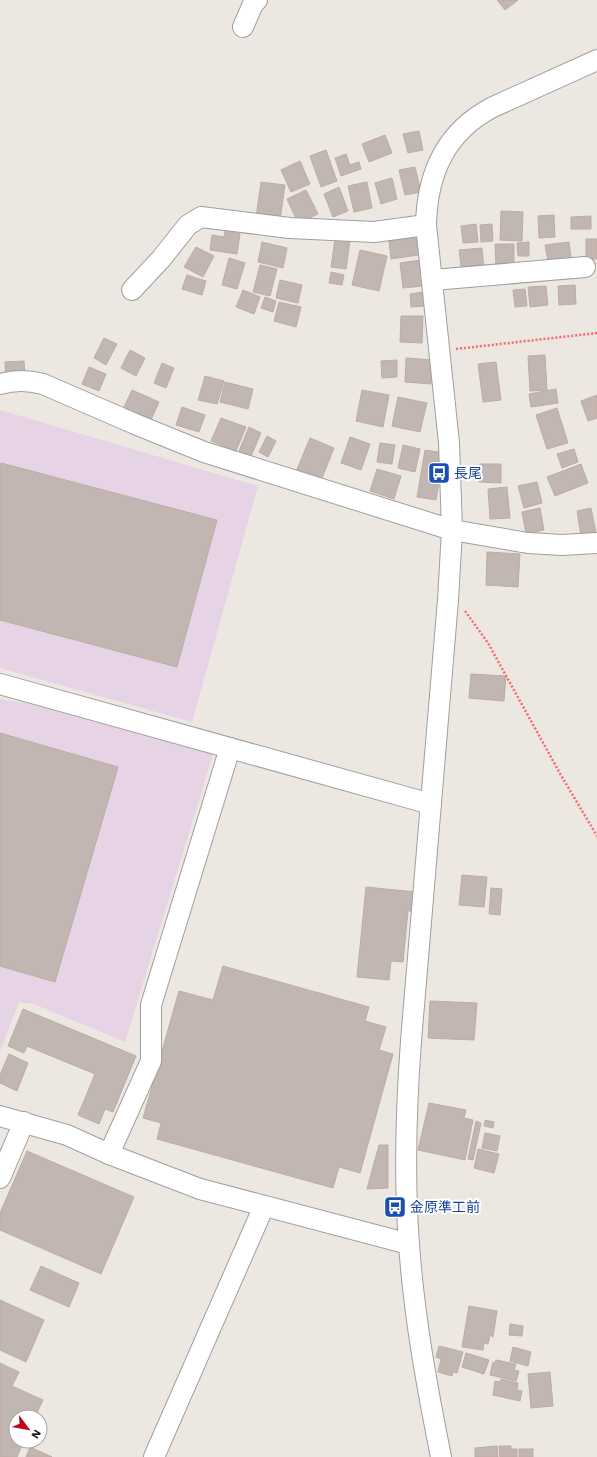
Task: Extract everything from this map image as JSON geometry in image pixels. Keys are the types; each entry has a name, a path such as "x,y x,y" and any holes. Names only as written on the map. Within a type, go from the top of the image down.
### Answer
{"street":[{"path":"243,27 253,4 257,0"},
{"path":"440,1457 418,1324 409,1244 406,1166 407,1093 448,600 452,530 450,464 440,350 426,225 428,196 440,158 451,142 468,123 493,107 597,60"},
{"path":"132,290 161,259 188,225 201,217 290,228 374,232 426,225"},
{"path":"432,280 585,267"},
{"path":"0,384 17,381 43,384 204,452 452,530 528,543 562,545 597,543"},
{"path":"0,684 431,804"},
{"path":"109,1154 151,1061 151,1004 230,748"},
{"path":"0,1116 67,1135 109,1154 200,1188 409,1244"},
{"path":"0,1178 24,1122"},
{"path":"154,1457 264,1206"}],"path":[{"path":"440,350 481,347 597,333"},
{"path":"448,600 466,612 488,643 551,758 597,836"}],"shaded area":[{"path":"0,410 258,486 192,722 0,668"},
{"path":"0,699 24,703 213,754 125,1042 34,1004 19,1002 0,1052"}],"building":[{"path":"497,0 518,0 505,10"},
{"path":"419,131 423,150 408,153 403,134"},
{"path":"385,135 392,153 369,162 362,144"},
{"path":"326,150 337,181 321,187 310,156"},
{"path":"346,154 350,165 359,162 361,169 341,176 335,158"},
{"path":"300,161 310,184 291,192 281,170"},
{"path":"415,167 421,192 405,195 399,170"},
{"path":"392,178 397,199 381,204 375,183"},
{"path":"261,182 285,185 280,220 256,217"},
{"path":"367,182 372,208 354,212 348,186"},
{"path":"339,187 348,211 333,217 324,194"},
{"path":"306,190 318,214 298,223 287,199"},
{"path":"501,211 523,212 522,241 500,240"},
{"path":"554,215 555,237 539,238 538,216"},
{"path":"591,216 591,229 571,229 571,217"},
{"path":"476,224 478,242 463,243 461,226"},
{"path":"492,224 493,241 481,242 480,225"},
{"path":"225,231 240,234 237,254 210,250 212,235 224,237"},
{"path":"416,238 418,255 391,259 389,241"},
{"path":"335,239 350,241 346,269 331,267"},
{"path":"586,239 597,239 597,259 586,259"},
{"path":"262,242 287,248 283,268 258,262"},
{"path":"529,242 529,256 518,256 517,243"},
{"path":"569,242 572,264 549,267 545,245"},
{"path":"495,244 514,244 514,268 496,268"},
{"path":"196,247 214,256 203,277 184,267"},
{"path":"482,248 484,270 462,273 459,250"},
{"path":"360,250 387,256 379,291 352,285"},
{"path":"229,258 245,263 237,289 222,285"},
{"path":"421,260 423,286 403,288 400,263"},
{"path":"260,265 277,269 270,296 253,292"},
{"path":"331,272 344,275 342,285 329,283"},
{"path":"187,275 206,281 202,295 182,289"},
{"path":"280,280 302,285 298,303 276,298"},
{"path":"575,285 576,304 559,305 558,286"},
{"path":"546,286 548,305 530,307 528,287"},
{"path":"525,289 527,306 515,307 513,290"},
{"path":"243,290 260,297 254,314 236,307"},
{"path":"423,292 425,306 411,307 410,294"},
{"path":"265,297 276,301 273,312 261,308"},
{"path":"279,302 301,307 296,327 274,321"},
{"path":"401,316 423,316 422,343 400,342"},
{"path":"104,338 117,344 106,365 94,358"},
{"path":"130,350 145,358 136,376 121,368"},
{"path":"545,355 547,390 530,391 528,356"},
{"path":"406,358 432,360 431,384 405,382"},
{"path":"397,360 397,377 382,378 381,361"},
{"path":"24,361 25,378 6,378 5,362"},
{"path":"496,362 501,400 483,402 478,364"},
{"path":"162,363 174,368 166,388 154,383"},
{"path":"89,367 106,374 99,391 82,384"},
{"path":"205,376 224,381 217,404 198,400"},
{"path":"225,382 253,389 248,409 220,402"},
{"path":"556,389 558,403 531,407 529,394"},
{"path":"132,390 159,402 151,420 124,407"},
{"path":"362,390 389,395 383,427 356,421"},
{"path":"597,395 597,418 588,421 581,401"},
{"path":"398,397 427,403 420,432 392,426"},
{"path":"182,407 205,415 199,432 176,425"},
{"path":"557,408 568,443 547,449 536,415"},
{"path":"221,418 246,427 236,451 211,441"},
{"path":"249,427 261,433 251,456 239,451"},
{"path":"267,436 276,441 268,457 259,452"},
{"path":"350,437 370,444 361,470 341,463"},
{"path":"310,438 334,448 322,478 306,472 304,476 296,472"},
{"path":"380,443 395,445 392,464 377,462"},
{"path":"403,445 420,449 415,472 398,468"},
{"path":"574,449 578,462 562,468 557,454"},
{"path":"425,450 444,453 436,500 417,497"},
{"path":"1,463 217,520 177,667 0,620"},
{"path":"480,464 501,464 501,483 479,482"},
{"path":"581,464 588,483 555,496 547,477"},
{"path":"377,469 401,476 394,499 370,491"},
{"path":"537,482 542,503 524,508 518,486"},
{"path":"507,487 510,518 490,519 488,489"},
{"path":"540,508 544,530 526,534 522,512"},
{"path":"591,508 596,533 581,536 577,511"},
{"path":"487,552 520,554 518,587 486,585"},
{"path":"471,674 506,676 504,701 469,698"},
{"path":"0,733 118,767 55,982 0,966"},
{"path":"462,875 487,877 484,907 459,905"},
{"path":"366,887 416,892 414,911 408,911 403,962 391,961 389,980 357,977"},
{"path":"491,888 502,889 500,915 489,914"},
{"path":"223,966 369,1007 365,1021 386,1027 379,1050 393,1054 360,1173 339,1167 333,1188 157,1139 161,1123 143,1118 179,991 213,1000"},
{"path":"430,1001 477,1003 474,1040 428,1038"},
{"path":"23,1009 136,1056 113,1112 105,1109 99,1124 78,1115 95,1074 27,1046 24,1053 8,1046"},
{"path":"9,1054 28,1063 17,1091 0,1083 0,1075"},
{"path":"429,1103 466,1110 464,1118 473,1120 465,1160 418,1150"},
{"path":"485,1120 494,1122 493,1128 484,1126"},
{"path":"476,1121 481,1123 473,1160 468,1159"},
{"path":"485,1133 500,1136 497,1151 482,1148"},
{"path":"379,1145 388,1145 388,1188 367,1189"},
{"path":"478,1149 499,1154 494,1173 474,1168"},
{"path":"27,1151 134,1197 101,1274 0,1230 0,1213"},
{"path":"41,1266 79,1283 69,1307 30,1290"},
{"path":"0,1300 44,1320 26,1362 0,1350"},
{"path":"469,1306 497,1311 493,1337 490,1335 488,1344 484,1343 483,1350 462,1347"},
{"path":"510,1324 523,1326 522,1336 509,1335"},
{"path":"439,1346 463,1352 457,1373 453,1372 452,1376 438,1372 441,1359 436,1357"},
{"path":"513,1347 531,1352 528,1366 510,1361"},
{"path":"466,1353 489,1360 484,1374 462,1367"},
{"path":"496,1360 516,1364 514,1370 519,1371 516,1381 490,1375 493,1362 495,1363"},
{"path":"0,1363 19,1372 12,1386 43,1400 39,1409 8,1409 8,1449 20,1449 17,1457 0,1457"},
{"path":"550,1372 553,1406 531,1408 528,1374"},
{"path":"501,1379 518,1383 517,1390 522,1391 520,1401 493,1395 495,1381 500,1382"},
{"path":"497,1446 498,1457 475,1457 475,1448"},
{"path":"499,1446 511,1446 511,1449 517,1449 517,1457 500,1457"},
{"path":"29,1449 34,1449 52,1457 26,1457"},
{"path":"519,1449 533,1449 533,1457 519,1457"}],"place":[{"name":"長尾","path":"439,473"},
{"name":"金原準工前","path":"395,1207"}]}
